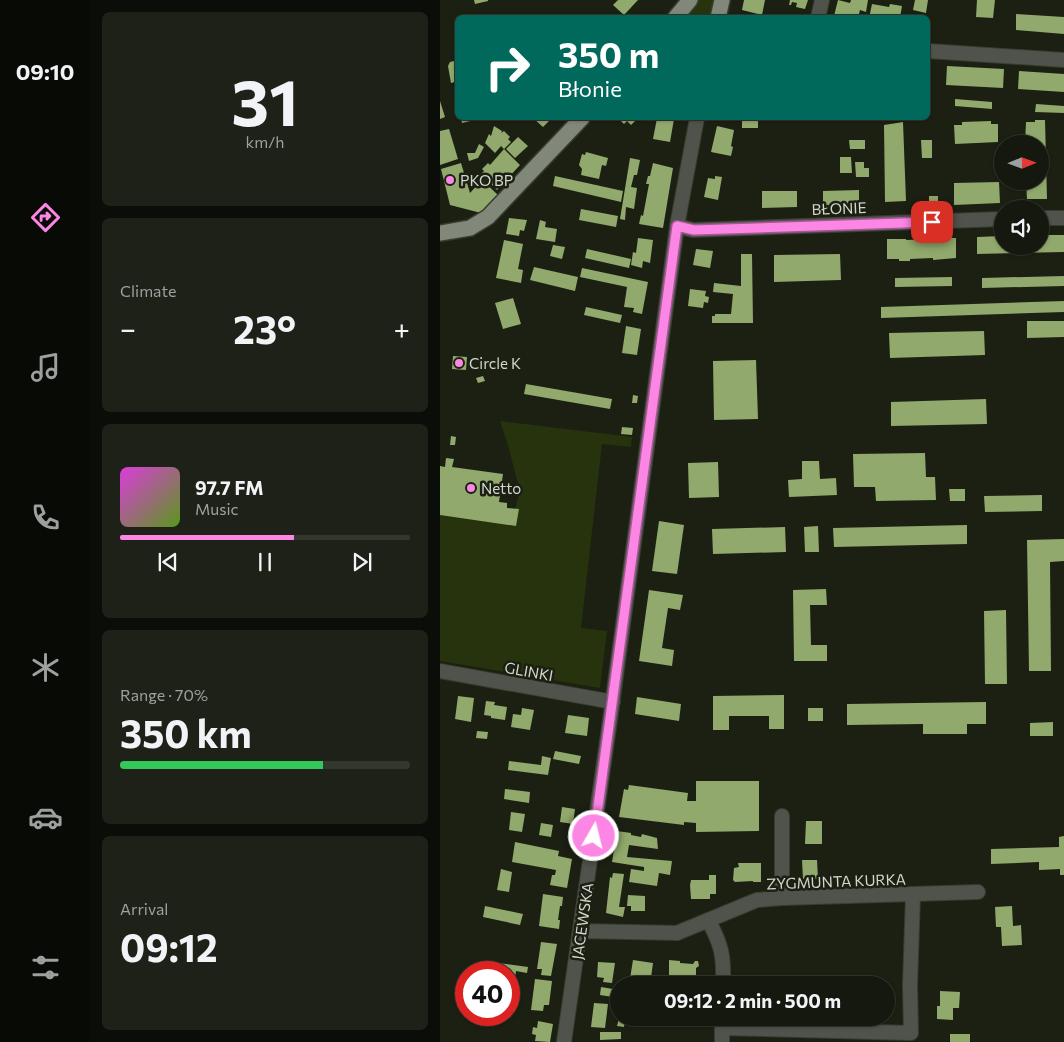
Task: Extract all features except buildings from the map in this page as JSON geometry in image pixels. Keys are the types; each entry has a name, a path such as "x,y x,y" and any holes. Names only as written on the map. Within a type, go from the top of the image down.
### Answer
{"main road":[{"path":"678,15 690,0"},
{"path":"719,15 722,0"},
{"path":"440,233 470,228 488,217 580,120"}],"street":[{"path":"819,15 822,0"},
{"path":"930,51 1064,60"},
{"name":"JACEWSKA","path":"564,1042 613,702 677,226 697,120"},
{"path":"1049,218 1064,218"},
{"name":"BŁONIE","path":"677,226 694,230 994,219"},
{"name":"GLINKI","path":"440,671 613,702"},
{"path":"782,816 782,898"},
{"name":"ZYGMUNTA KURKA","path":"581,932 677,934 757,900 978,892"},
{"path":"722,1029 912,1037 910,985 913,894"},
{"path":"708,920 715,932 724,959 723,976"}],"green space":[{"path":"699,0 715,0 709,15 688,15 687,13"},
{"path":"500,421 632,437 631,447 602,444 581,628 607,631 600,688 440,661 440,515 516,525 519,509 515,509 520,491"}],"place":[{"name":"PKO BP","path":"450,180"},
{"name":"Circle K","path":"459,363"},
{"name":"Netto","path":"471,488"}],"route":[{"path":"594,836 677,226 694,230 932,222"}]}
